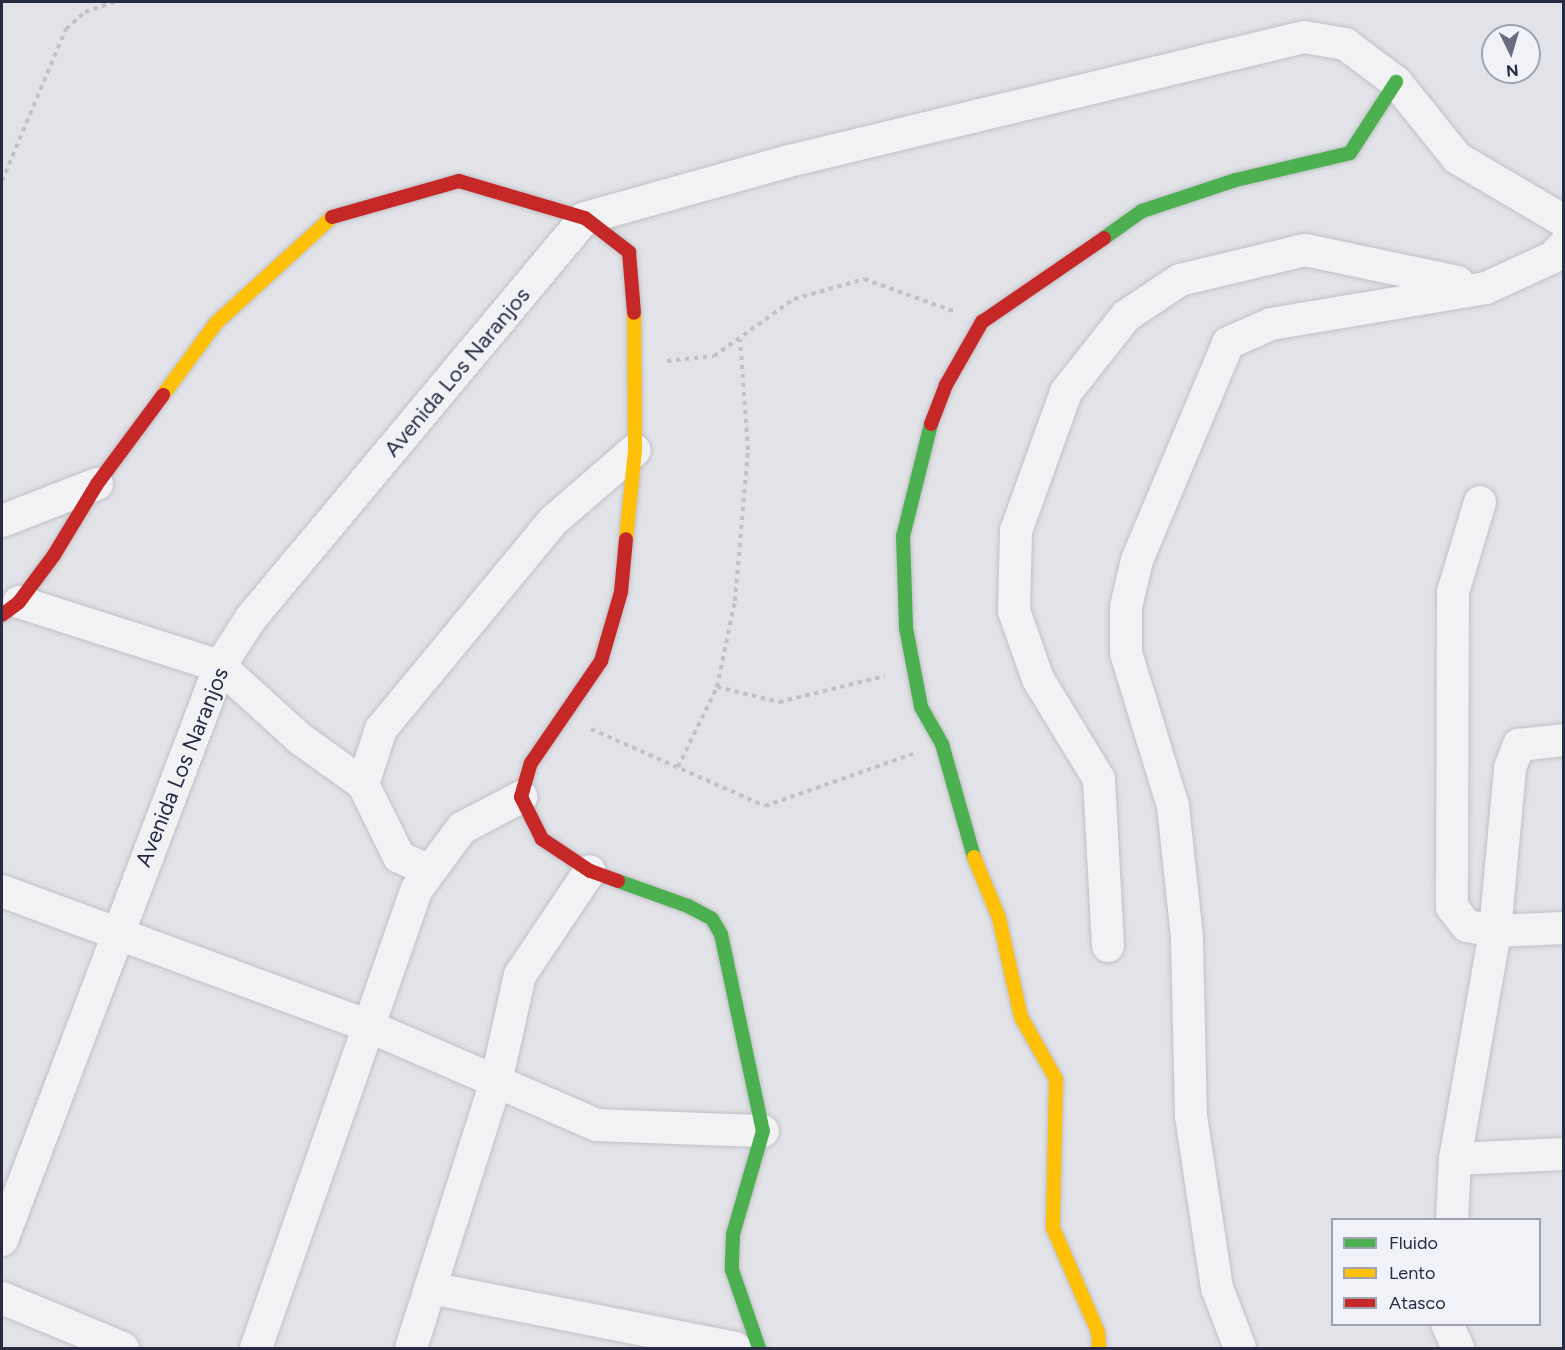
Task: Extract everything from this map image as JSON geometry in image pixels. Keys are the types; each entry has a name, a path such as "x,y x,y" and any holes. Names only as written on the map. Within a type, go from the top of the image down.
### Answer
{"street":[{"path":"585,218 785,162 1304,37 1345,44 1396,82 1457,158 1563,221"},
{"path":"1099,1348 1098,1332 1053,1228 1056,1079 1021,1017 999,918 970,848 942,744 921,706 913,669 906,628 903,536 921,452 946,385 982,322 1142,211 1236,180 1350,153 1396,82"},
{"path":"430,871 399,857 363,784 298,738 220,666 10,608 97,484 216,323 327,218 459,181 585,218 629,252 636,336 635,450 621,592 601,661 531,763 521,797 542,838 590,871 712,919 721,934 763,1131 733,1234 732,1270 759,1348"},
{"name":"Avenida Los Naranjos","path":"2,1240 220,666 251,618 585,218"},
{"path":"1240,1348 1217,1288 1191,1117 1187,937 1173,806 1128,672 1124,633 1131,584 1145,536 1228,344 1271,324 1486,288 1553,257 1563,245"},
{"path":"1108,946 1099,779 1038,679 1014,611 1016,531 1066,392 1126,316 1191,277 1305,250 1486,288"},
{"path":"363,784 381,729 414,688 553,522 635,450"},
{"path":"2,521 97,484"},
{"path":"1480,502 1453,592 1452,907 1467,926 1495,931 1563,928"},
{"path":"1452,1218 1455,1159 1495,931 1510,768 1519,745 1563,740"},
{"path":"256,1348 417,889 462,828 521,797"},
{"path":"411,1348 496,1082 520,975 590,871"},
{"path":"2,891 368,1026 597,1125 763,1131"},
{"path":"1455,1159 1563,1154"},
{"path":"430,1288 735,1348"},
{"path":"2,1298 123,1348"},
{"path":"1448,1326 1458,1348"}],"path":[{"path":"2,181 66,29 85,12 114,2"},
{"path":"660,353 660,361 714,356 794,299 864,279 964,315"},
{"path":"678,767 717,687 735,601 747,491 740,339"},
{"path":"717,687 779,702 890,674"},
{"path":"591,729 765,806 916,752"}],"traffic: fast":[{"path":"1104,238 1142,211 1236,180 1350,153 1396,82"},
{"path":"931,424 903,536 906,628 921,707 942,744 974,857"},
{"path":"618,881 688,906 712,919 721,934 763,1131 733,1234 732,1270 759,1348"}],"traffic: slow":[{"path":"163,395 216,323 332,217"},
{"path":"626,539 635,450 634,313"},
{"path":"974,857 999,918 1021,1017 1056,1079 1053,1228 1098,1332 1099,1348"}],"traffic: jam":[{"path":"332,217 459,181 585,218 629,252 634,313"},
{"path":"931,424 946,385 982,322 1104,238"},
{"path":"2,615 19,602 54,555 97,484 163,395"},
{"path":"618,881 590,871 542,839 521,797 531,763 601,661 621,592 626,539"}]}
